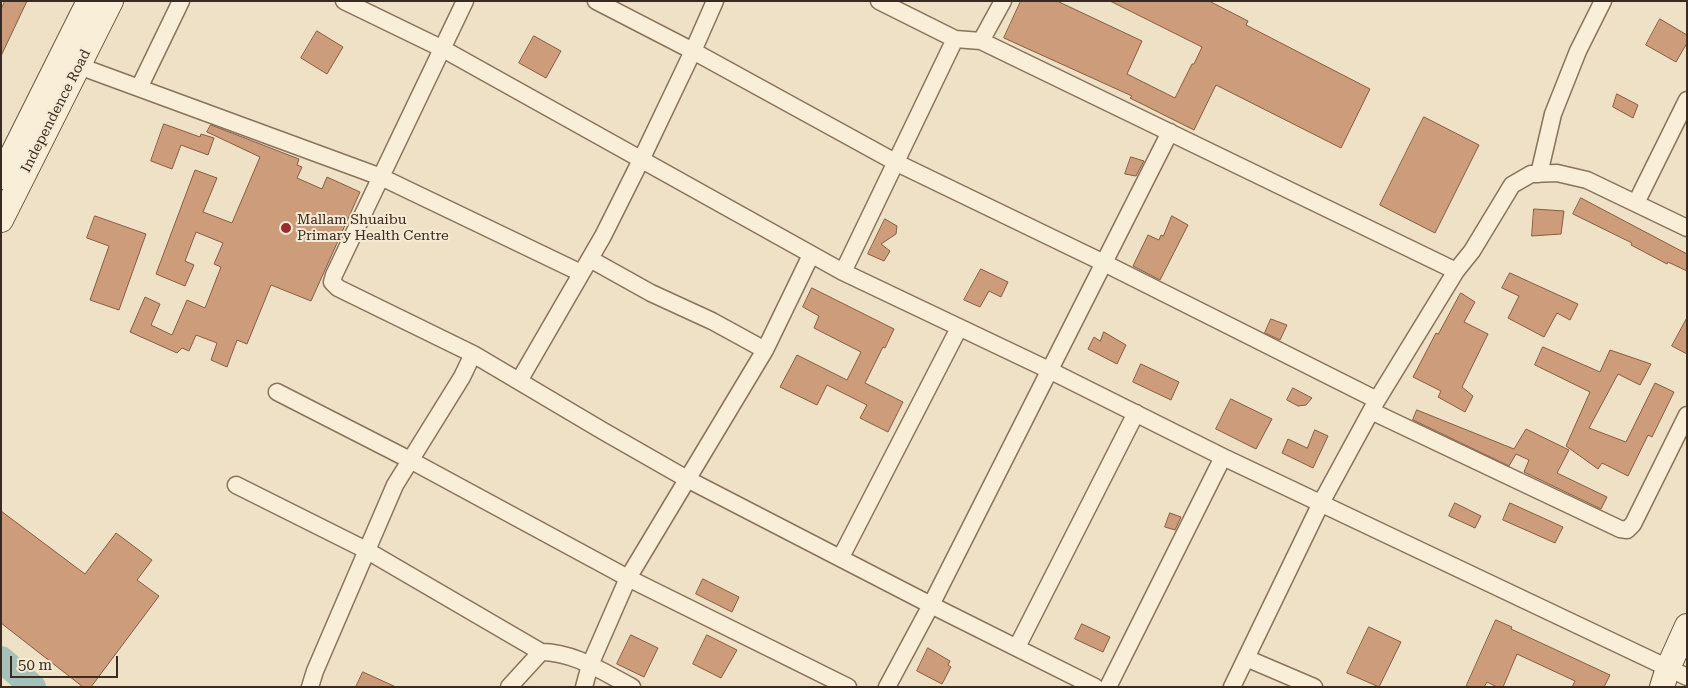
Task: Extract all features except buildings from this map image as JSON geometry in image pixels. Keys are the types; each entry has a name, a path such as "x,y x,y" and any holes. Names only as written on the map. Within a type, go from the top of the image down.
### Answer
{"main road":[{"name":"Independence Road","path":"1,177 89,1"},
{"name":"Independence Road","path":"1,220 111,1"},
{"path":"1677,675 1687,626"}],"street":[{"path":"139,88 181,1"},
{"path":"344,1 443,49 843,272 1677,675"},
{"path":"465,1 332,282 338,288 473,354 602,431 687,478 931,605 1095,687"},
{"path":"596,1 693,51 897,162 1104,263 1374,406 1620,529 1627,530 1633,524 1687,415"},
{"path":"519,382 590,259 641,160 715,1"},
{"path":"879,1 955,39 981,41 1456,271"},
{"path":"981,41 1003,1"},
{"path":"1540,174 1554,114 1578,51 1603,1"},
{"path":"843,272 955,39"},
{"path":"79,66 381,177 581,273"},
{"path":"1636,203 1687,100"},
{"path":"887,687 931,605 1170,132"},
{"path":"1232,687 1321,503 1374,406 1456,271 1472,251 1512,185 1531,174 1557,173 1587,180 1687,228"},
{"path":"584,687 590,665 628,578 765,350 811,255"},
{"path":"590,259 651,293 712,321 765,350"},
{"path":"841,558 959,328"},
{"path":"310,687 315,671 395,485 462,377 473,354"},
{"path":"277,392 410,460 628,578 848,687"},
{"path":"1017,647 1136,414"},
{"path":"1108,687 1223,457"},
{"path":"236,485 366,550 541,652 567,655 632,687"},
{"path":"509,687 541,652"},
{"path":"1246,658 1314,687"}],"waterway":[{"path":"1,659 33,687"}],"place":[{"name":"Mallam Shuaibu Primary Health Centre","path":"286,228"}]}
